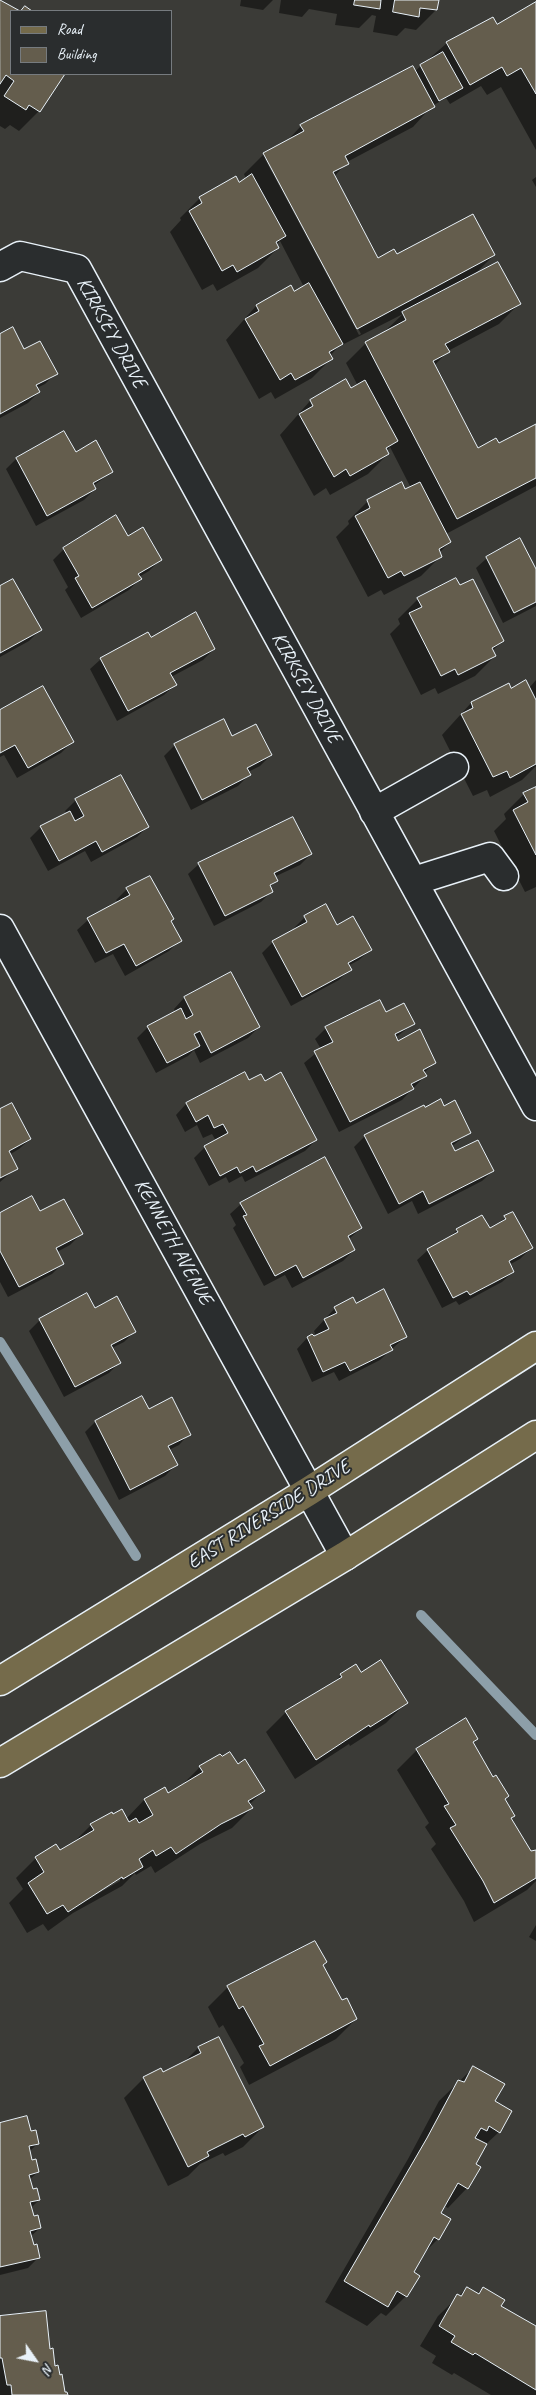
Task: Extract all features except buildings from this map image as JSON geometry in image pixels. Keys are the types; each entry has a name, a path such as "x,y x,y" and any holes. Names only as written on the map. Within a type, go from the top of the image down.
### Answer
{"main road":[{"name":"EAST RIVERSIDE DRIVE","path":"0,1680 310,1491 536,1346"},
{"path":"0,1763 345,1556 536,1435"}],"street":[{"name":"KIRKSEY DRIVE","path":"0,267 20,256 77,269 536,1106"},
{"path":"374,812 454,767"},
{"path":"414,881 490,857 504,876"},
{"name":"KENNETH AVENUE","path":"0,929 345,1556"}],"waterway":[{"path":"0,1342 136,1556"},
{"path":"421,1615 536,1735"}]}
